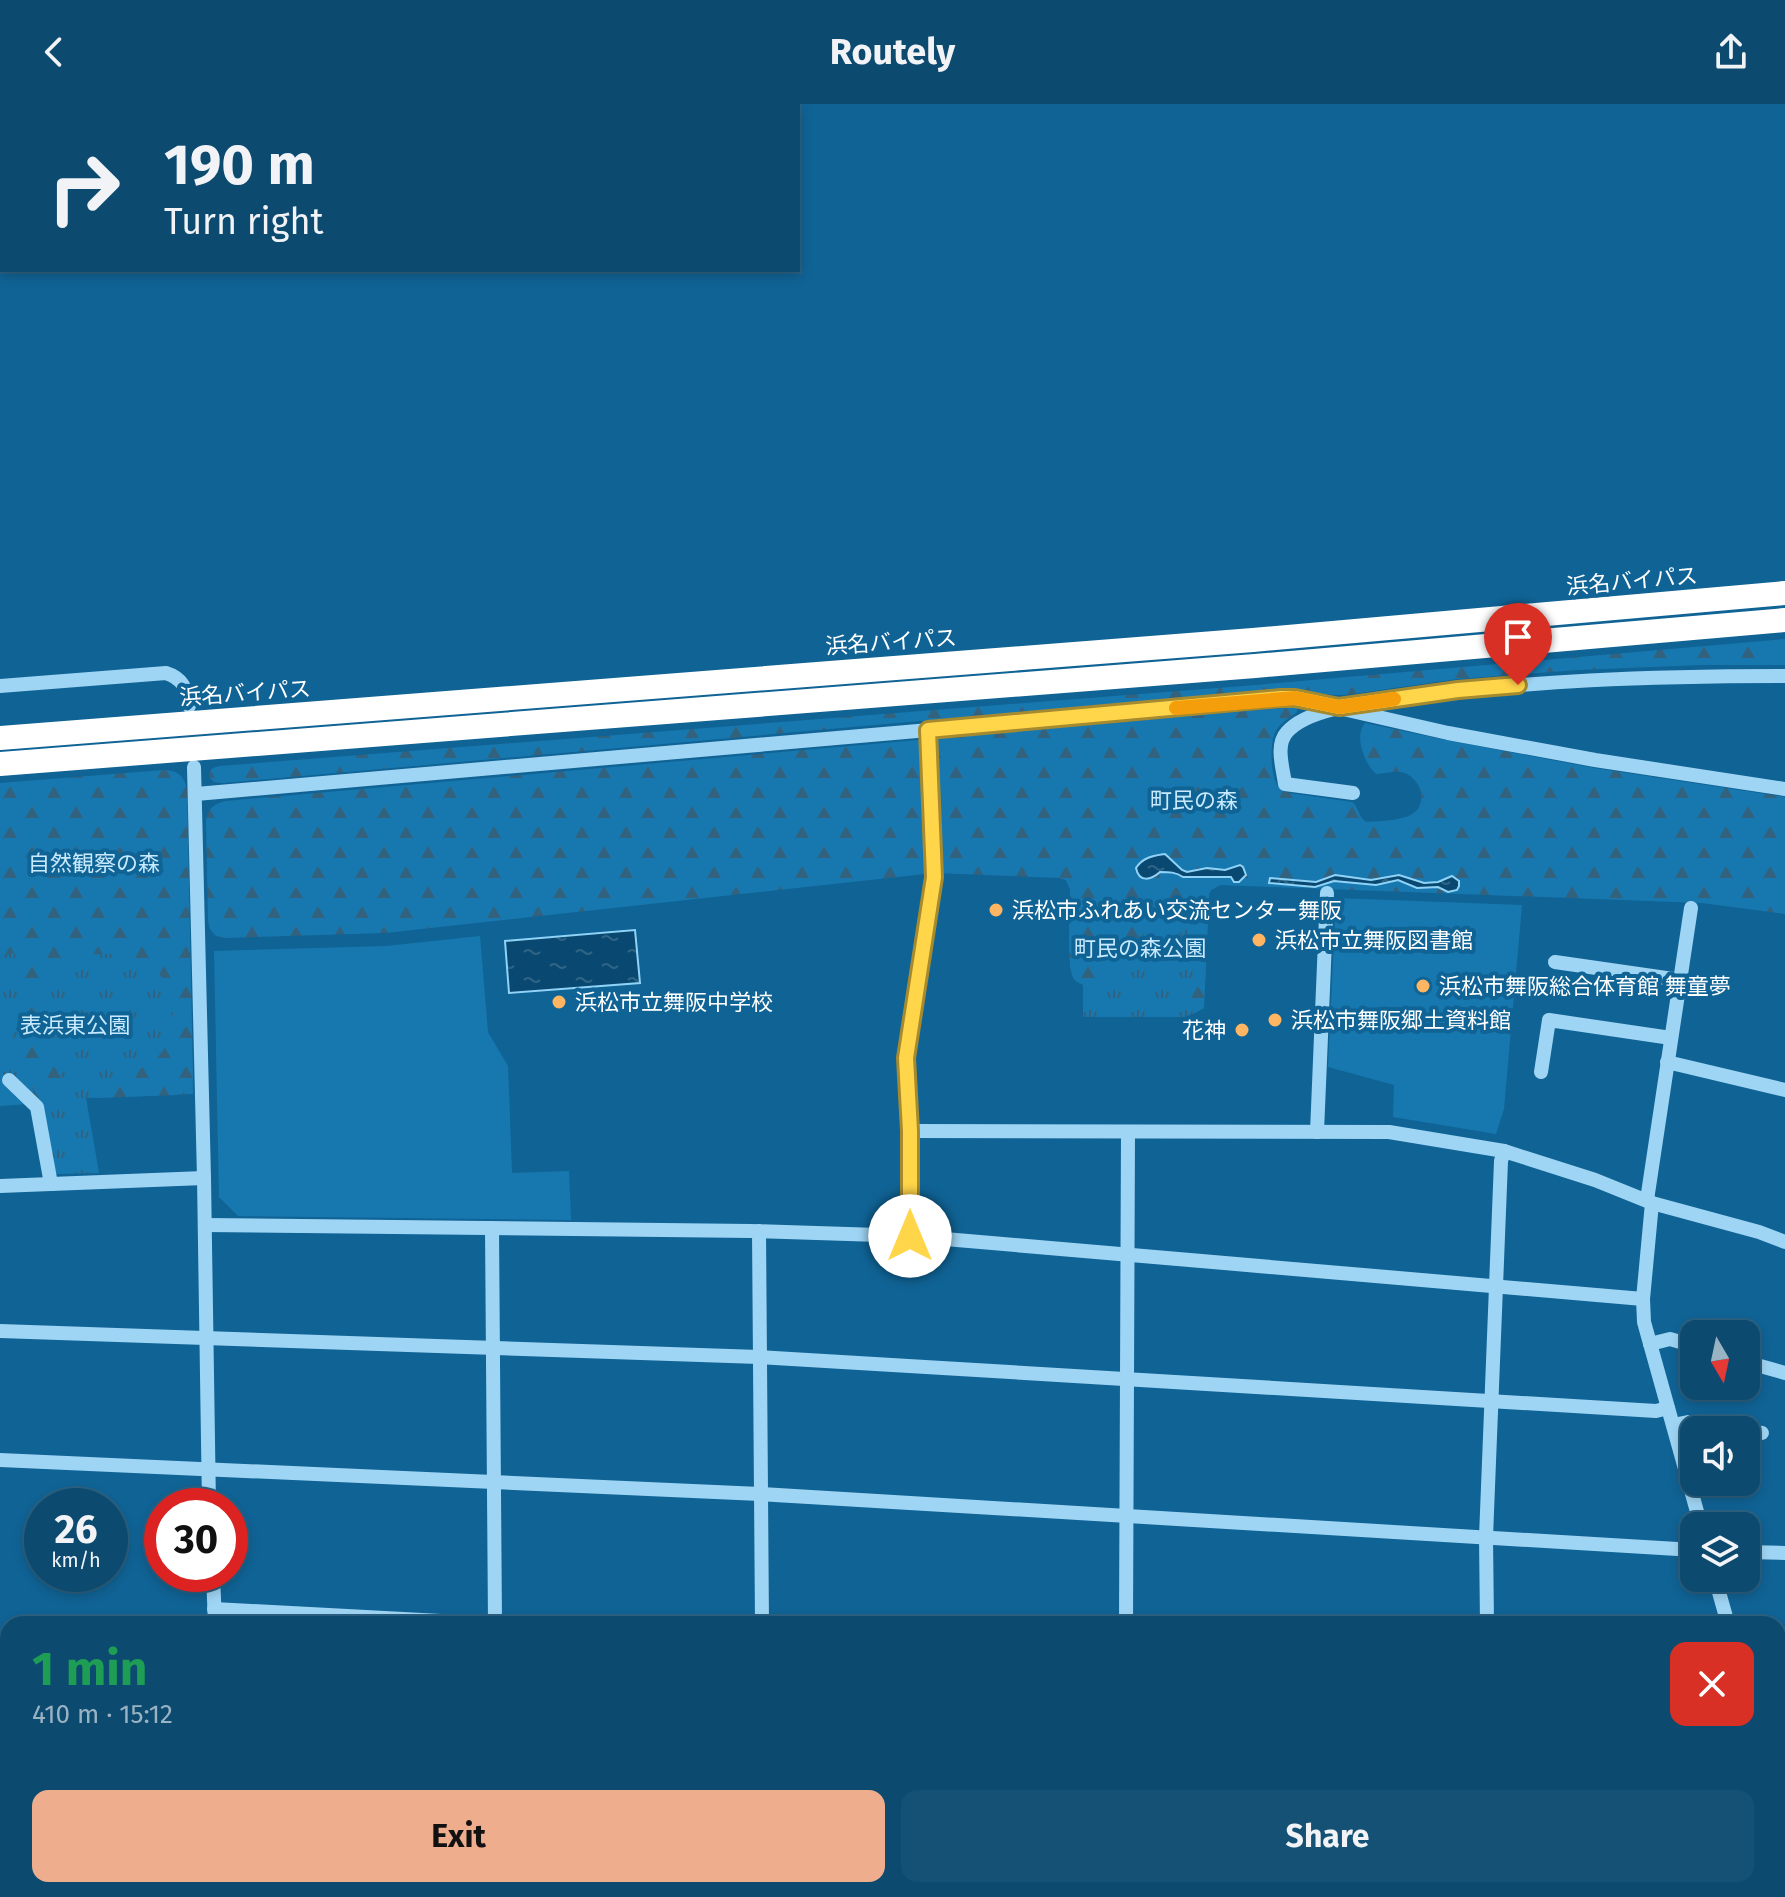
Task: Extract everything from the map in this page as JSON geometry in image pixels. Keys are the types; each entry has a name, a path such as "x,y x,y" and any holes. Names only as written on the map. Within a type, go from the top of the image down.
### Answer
{"highway":[{"name":"浜名バイパス","path":"0,738 1237,641 1785,593"},
{"path":"0,764 1255,666 1785,620"}],"street":[{"path":"0,686 166,673 184,684 189,706"},
{"path":"1353,793 1285,784 1281,743 1285,733 1303,721 1339,707 1458,690 1579,681 1785,676"},
{"path":"196,794 1281,698 1295,698 1448,733 1580,757 1785,789"},
{"path":"910,1236 906,1058 934,877 928,730"},
{"path":"194,767 208,1488"},
{"path":"1317,1132 1327,893"},
{"path":"1691,908 1667,1062 1650,1202 1643,1299 1644,1322 1697,1512"},
{"path":"1555,962 1680,980"},
{"path":"1541,1072 1549,1020 1671,1038"},
{"path":"1667,1062 1785,1090"},
{"path":"9,1080 37,1107 51,1184"},
{"path":"910,1131 1389,1132 1504,1151 1595,1180 1650,1202 1785,1242"},
{"path":"1126,1616 1128,1132"},
{"path":"1487,1616 1486,1537 1501,1161 1504,1151"},
{"path":"0,1186 204,1178"},
{"path":"205,1225 759,1231 910,1236 1643,1299"},
{"path":"492,1228 495,1616"},
{"path":"759,1231 762,1616"},
{"path":"0,1331 759,1357 1656,1411 1668,1408"},
{"path":"1650,1344 1670,1339 1680,1342"},
{"path":"1760,1366 1785,1373"},
{"path":"1673,1425 1680,1424"},
{"path":"0,1460 760,1494 1680,1549"},
{"path":"1760,1551 1785,1550"},
{"path":"214,1592 215,1616"},
{"path":"1719,1592 1726,1616"}],"green space":[{"path":"1785,639 1785,665 1578,670 1457,679 1346,695 1280,689 223,783 214,782 209,772 220,766 1256,685"},
{"name":"町民の森","path":"1295,707 1297,712 1274,734 1272,766 1278,786 1289,793 1352,802 1366,822 1411,815 1419,807 1421,794 1417,783 1407,774 1376,774 1372,769 1360,742 1365,723 1594,768 1785,797 1785,914 1702,903 1220,885 1209,894 1204,1008 1195,1013 1188,1004 1192,994 1196,948 1191,935 1175,915 1171,914 1096,968 1095,971 1106,984 1103,989 1074,979 1069,950 1070,889 1066,880 1060,878 934,873 385,933 226,938 216,936 208,921 206,820 212,807 226,801"},
{"name":"自然観察の森","path":"164,770 180,775 187,790 192,1083 187,1090 176,1095 99,1098 93,1094 92,1086 96,1083 138,1070 159,1056 169,1041 173,1016 165,984 150,965 128,956 87,955 50,965 40,975 36,985 33,1002 35,1022 65,1085 57,1098 41,1102 29,1076 26,1057 24,964 11,953 0,959 0,783"},
{"name":"町民の森公園","path":"1060,878 1220,885 1209,894 1204,1008 1187,1017 1083,1017 1083,985 1074,979 1070,966 1070,889 1066,880"},
{"name":"浜松市舞阪総合体育館 舞童夢","path":"1336,898 1522,905 1504,1109 1496,1134 1393,1117 1394,1085 1328,1067"},
{"path":"480,936 488,1032 508,1066 512,1173 569,1171 571,1220 238,1216 219,1197 214,951 386,946"},
{"name":"表浜東公園","path":"190,947 193,1094 86,1098 99,1173 55,1174 42,1103 0,1106 0,959 13,952"},
{"path":"0,998 11,998 11,1061 0,1061"}],"water":[{"path":"1165,854 1187,872 1207,868 1225,870 1240,865 1246,875 1239,882 1234,882 1231,877 1183,877 1166,872 1149,878 1140,876 1136,868 1142,861"},
{"path":"1335,875 1371,880 1399,875 1424,883 1438,882 1452,876 1459,881 1459,886 1457,890 1448,892 1438,887 1417,888 1398,880 1376,885 1334,881 1315,887 1269,883 1270,878 1316,882"},
{"path":"635,930 640,983 509,993 505,941"}],"slow traffic":[{"path":"1176,708 1281,698 1310,700 1339,707 1394,699"}],"place":[{"name":"浜松市ふれあい交流センター舞阪","path":"996,910"},
{"name":"浜松市立舞阪図書館","path":"1259,940"},
{"name":"浜松市舞阪総合体育館 舞童夢","path":"1423,986"},
{"name":"浜松市立舞阪中学校","path":"559,1002"},
{"name":"浜松市舞阪郷土資料館","path":"1275,1020"},
{"name":"花神","path":"1242,1030"}],"route":[{"path":"910,1236 906,1058 934,877 928,730 1281,698 1310,700 1339,707 1518,685"}]}
